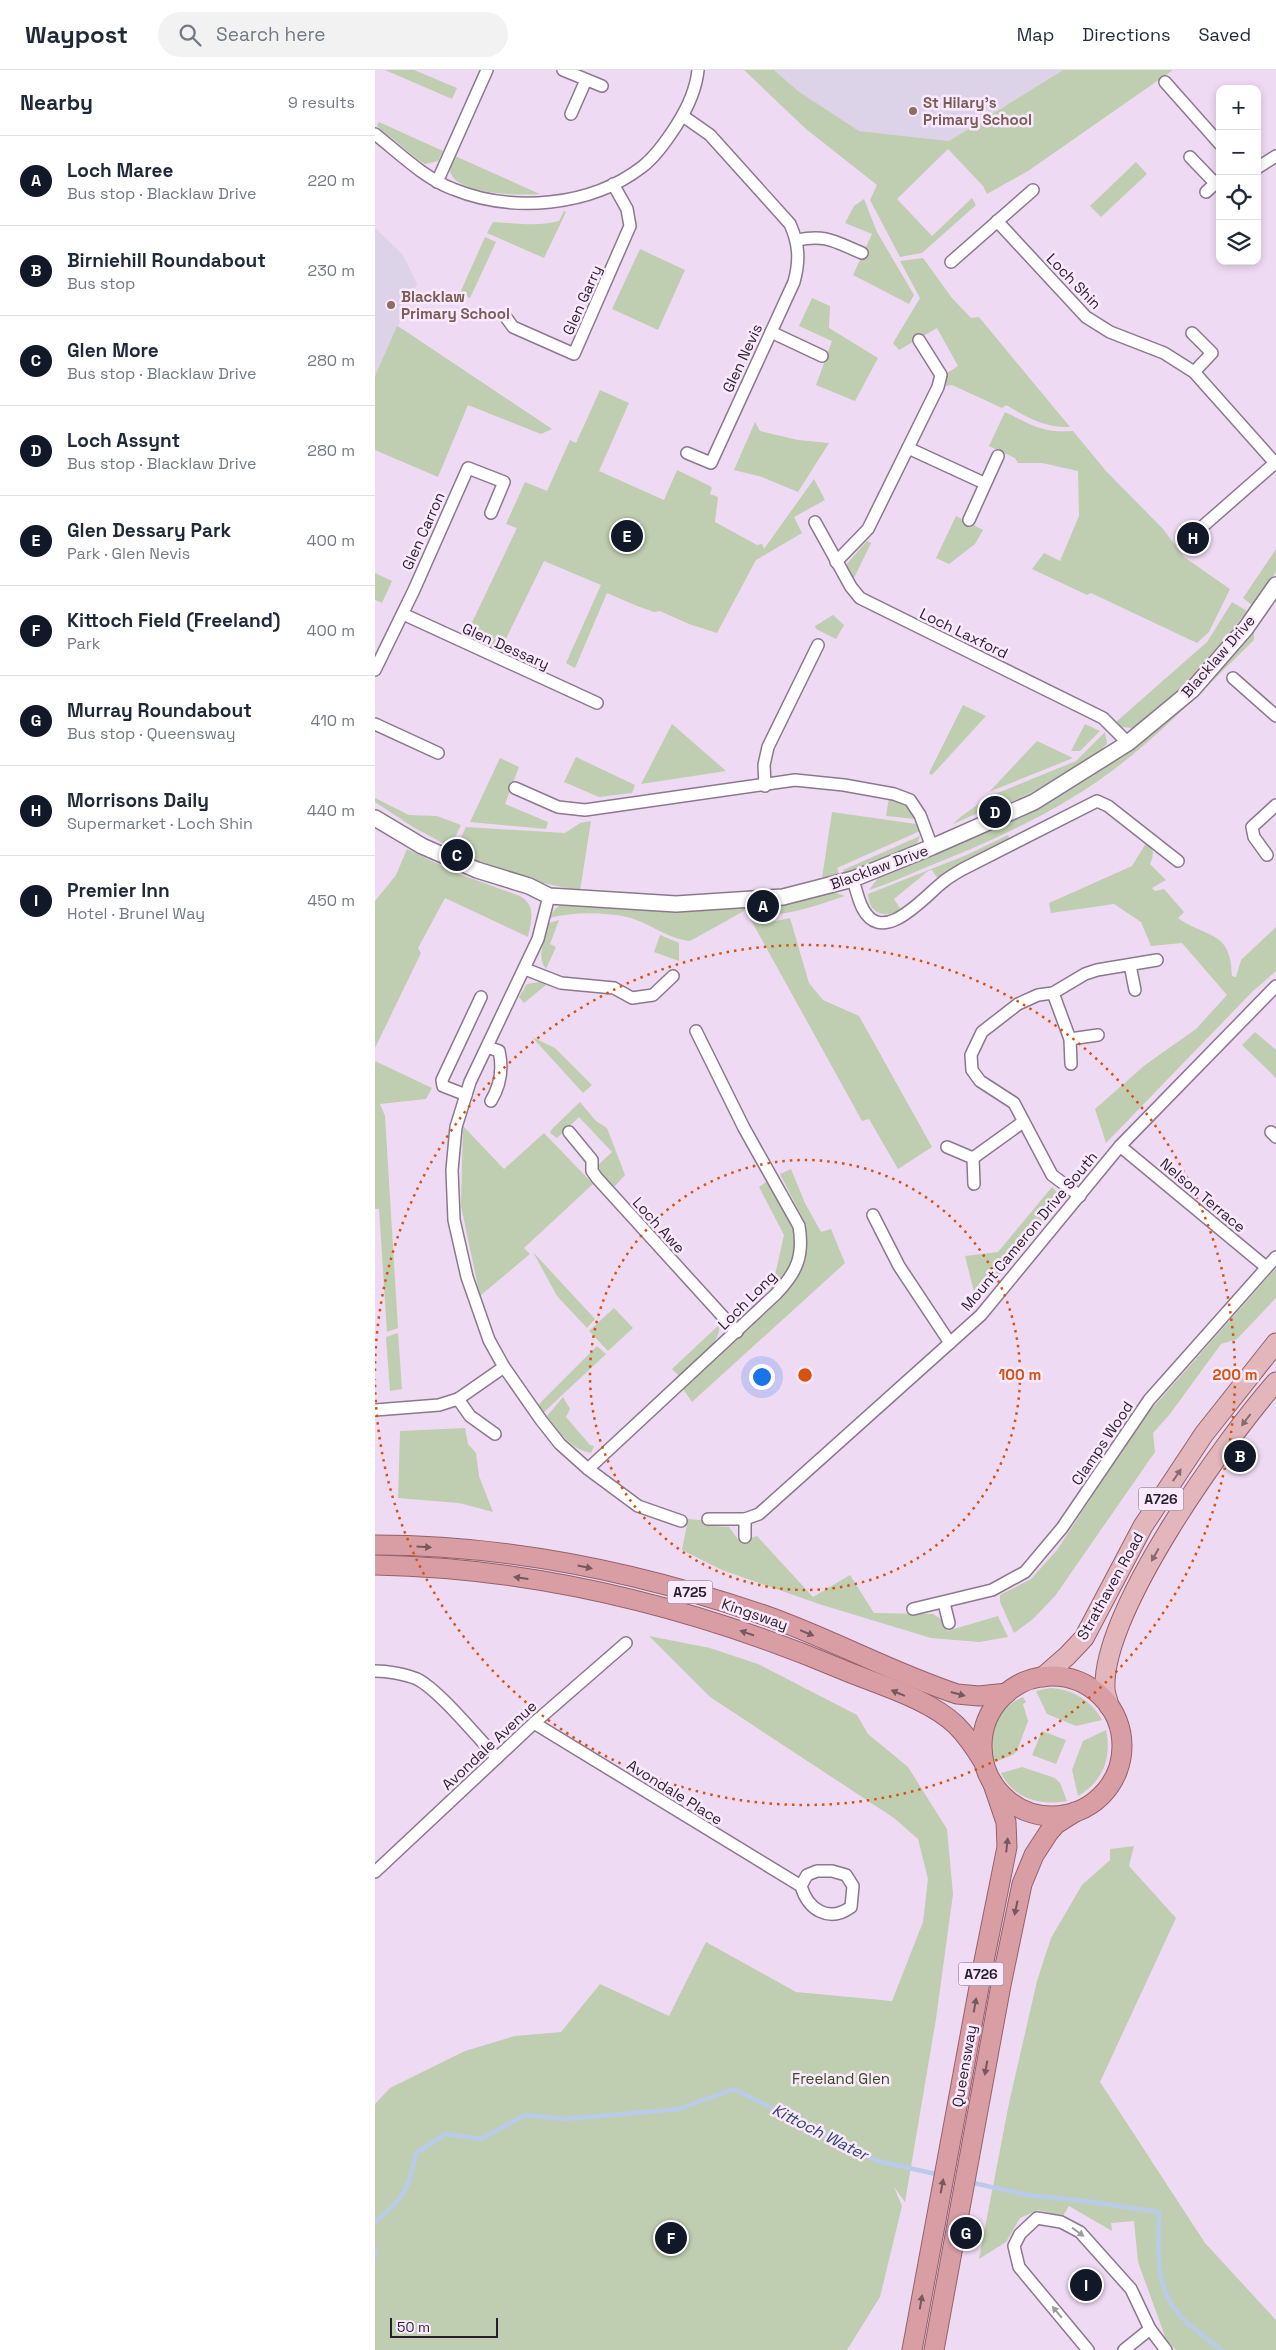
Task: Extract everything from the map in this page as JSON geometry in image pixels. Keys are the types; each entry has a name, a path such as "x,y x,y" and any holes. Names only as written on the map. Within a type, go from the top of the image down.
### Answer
{"highway":[{"name":"Kingsway","path":"375,1545 502,1553 575,1565 665,1585 762,1615 957,1694 979,1696 1007,1692"},
{"name":"Kingsway","path":"375,1565 455,1570 533,1579 627,1598 744,1632 927,1705 955,1723 968,1737 983,1761"},
{"name":"A726","path":"1043,1676 1073,1680 1087,1686 1109,1706 1117,1722 1121,1740 1117,1772 1099,1798 1075,1812 1052,1816 1029,1812 1009,1801 993,1784 983,1761 982,1742 985,1724 994,1706 1007,1692 1024,1682 1043,1676"},
{"name":"Queensway","path":"912,2350 981,1971 1007,1847 1006,1822 993,1784"},
{"name":"Queensway","path":"934,2350 1001,1985 1024,1876 1033,1855 1049,1832 1056,1824 1075,1812"}],"main road":[{"name":"Strathaven Road","path":"1043,1676 1067,1656 1083,1638 1143,1526 1204,1434 1276,1343"},
{"name":"Strathaven Road","path":"1109,1706 1105,1688 1111,1650 1124,1614 1141,1580 1165,1537 1207,1472 1276,1382"}],"street":[{"path":"437,182 487,70"},
{"path":"563,70 602,86"},
{"path":"375,134 437,182 480,198 521,203 575,198 613,184 643,167 667,140 683,116 696,85 698,70"},
{"path":"571,114 585,80"},
{"path":"1165,82 1216,139"},
{"name":"Glen Nevis","path":"683,116 710,135 790,224 797,240 799,264 794,282 711,463 687,453"},
{"path":"1261,165 1276,156"},
{"path":"1190,157 1216,180"},
{"path":"1206,192 1216,182"},
{"name":"Glen Garry","path":"505,316 513,327 573,354 631,226 627,209 613,184"},
{"path":"951,262 1033,190"},
{"name":"Loch Shin","path":"997,221 1086,317 1110,332 1164,352 1194,372 1275,463 1202,527"},
{"path":"797,240 825,237 862,253"},
{"path":"771,332 822,356"},
{"path":"1192,333 1213,353 1194,372"},
{"path":"836,562 868,529 938,387 941,375 919,340"},
{"path":"908,448 984,483"},
{"path":"969,520 984,483 998,456"},
{"name":"Glen Carron","path":"375,670 403,614 468,468 504,482 491,513"},
{"name":"Loch Laxford","path":"815,522 836,562 860,598 1103,718 1128,743"},
{"name":"Blacklaw Drive","path":"375,818 422,846 477,870 529,886 549,896 676,904 783,897 853,879 1034,802 1128,743 1192,690 1246,628 1276,585"},
{"name":"Glen Dessary","path":"403,614 597,703"},
{"path":"765,786 764,765 768,748 817,645"},
{"path":"1233,678 1276,716"},
{"path":"375,724 438,753"},
{"path":"515,788 558,807 585,810 765,786 795,780 843,785 910,800 920,815 932,847"},
{"path":"853,879 863,910 877,922 889,923 901,919 945,880 1097,801 1108,806 1178,861"},
{"path":"1267,855 1254,838 1252,827 1276,805"},
{"path":"549,896 538,939 466,1095 457,1126 452,1170 454,1220 467,1277 482,1324 504,1367 560,1444 588,1470 638,1506 681,1521"},
{"path":"1080,1196 1052,1175 1014,1103 980,1081 972,1070 971,1055 982,1032 1018,1004 1038,995 1053,993 1097,970 1157,960"},
{"path":"1129,965 1135,990"},
{"path":"525,969 561,983 614,988 631,998 653,995 673,976"},
{"name":"Mount Cameron Drive South","path":"708,1519 745,1519 759,1514 981,1315 1120,1146 1276,986"},
{"path":"1053,993 1070,1039 1071,1064"},
{"path":"466,1095 443,1086 442,1080 481,997"},
{"name":"Loch Long","path":"588,1470 737,1332 788,1282 800,1258 801,1241 799,1226 744,1128 696,1031"},
{"path":"1070,1039 1098,1036"},
{"path":"487,1047 499,1051 501,1056 499,1087 491,1101"},
{"path":"973,1158 1023,1122"},
{"name":"Loch Awe","path":"569,1132 592,1160 592,1171 597,1178 737,1332"},
{"name":"Nelson Terrace","path":"1120,1146 1266,1267"},
{"path":"947,1147 973,1158"},
{"path":"973,1158 974,1184"},
{"path":"873,1215 899,1266 950,1343"},
{"name":"Clamps Wood","path":"913,1609 993,1590 1025,1572 1062,1528 1149,1400 1276,1257"},
{"path":"375,1410 439,1405 457,1399 504,1367"},
{"path":"457,1399 470,1416 495,1434"},
{"path":"745,1519 745,1537"},
{"path":"944,1603 949,1623"},
{"name":"Avondale Avenue","path":"375,1872 534,1723 625,1643"},
{"path":"375,1671 384,1671 417,1679 437,1695 497,1758"},
{"name":"Avondale Place","path":"534,1723 801,1886 805,1900 825,1914 841,1915 851,1907 853,1886 846,1875 833,1871 817,1871 807,1875 801,1886"},
{"path":"1088,2350 1019,2267 1014,2246 1020,2234 1037,2218 1061,2222 1080,2232 1131,2289 1150,2329 1166,2350"},
{"path":"1124,2350 1150,2329"}],"shaded area":[{"name":"St Hilary's Primary School","path":"774,70 1063,70 949,141 859,131 798,91"},
{"name":"Blacklaw Primary School","path":"375,228 403,255 417,284 375,376"}],"green space":[{"path":"385,70 414,70 457,88 452,99"},
{"path":"744,70 774,70 798,91 859,131 949,141 1063,70 1173,70 1028,171 987,194 983,186 948,149 897,199 932,236 972,198 976,205 922,253 900,257 870,200 877,185 806,129"},
{"path":"379,122 443,151 438,161 425,164 417,159 377,126"},
{"path":"455,156 540,194 505,194 478,190 466,186 457,181 450,172"},
{"path":"1136,162 1147,174 1101,217 1090,206"},
{"path":"864,199 877,232 914,295 909,304 853,275 872,234 845,223 854,206"},
{"path":"564,211 566,212 544,258 487,233 493,222 551,223 559,221"},
{"path":"485,237 496,242 470,298 460,293"},
{"path":"640,249 685,270 658,330 612,309"},
{"path":"923,258 952,298 971,318 979,317 1070,427 1045,424 1029,418 1006,405 1002,408 952,385 946,386 946,374 958,366 937,328 899,350 893,343 920,298 900,261"},
{"path":"812,298 830,306 829,328 878,358 855,401 816,385 832,341 799,326"},
{"path":"397,326 552,429 541,434 468,405 438,477 375,450 375,376"},
{"path":"600,390 629,403 599,471 664,500 677,470 712,488 710,494 718,497 715,522 757,545 762,544 764,549 814,479 825,500 794,517 802,533 756,560 717,633 689,624 660,611 654,612 637,606 607,593 575,668 566,663 601,585 544,561 499,653 465,637 517,528 506,524 525,482 547,491 570,440 576,443"},
{"path":"1005,412 1045,429 1073,431 1106,471 1163,529 1184,557 1230,589 1209,632 1197,643 1091,593 1087,595 1032,569 1044,553 1060,561 1079,516 1078,471 1042,463 1018,463 1015,458 989,446"},
{"path":"755,422 760,431 798,440 829,443 798,492 762,477 734,470"},
{"path":"956,516 983,530 975,544 949,564 936,558"},
{"path":"867,541 871,543 853,580 848,574 846,565"},
{"path":"1276,549 1276,572 1253,606 1243,598"},
{"path":"375,573 392,581 382,603 375,600"},
{"path":"1232,602 1247,611 1204,665 1184,686 1133,728 1121,727 1116,722 1207,642"},
{"path":"833,615 844,625 836,639 816,629 815,626"},
{"path":"1254,631 1254,640 1191,702 1143,746 1103,777 1029,822 949,858 869,890 879,877 1059,793 1223,665"},
{"path":"963,705 986,716 932,775 929,773"},
{"path":"672,724 726,771 641,784"},
{"path":"1085,724 1100,731 1080,751 1071,751"},
{"path":"1105,732 1107,743 1099,752 1072,771 998,808 996,805 953,824 983,799 1076,761"},
{"path":"1037,741 1073,758 989,792"},
{"path":"576,757 635,785 632,793 599,797 564,782"},
{"path":"500,758 519,767 505,804 548,822 546,829 470,822"},
{"path":"375,798 409,815 437,816 461,825 450,847 413,827 375,802"},
{"path":"889,798 906,806 915,819 886,816"},
{"path":"832,812 916,824 920,831 837,868 839,874 822,878"},
{"path":"591,821 580,891 516,877 462,856 463,851 456,848 466,827 565,833 580,823"},
{"path":"1008,835 1009,838 953,867 938,879 932,870 928,871 894,899 901,910 895,913 884,914 879,913 871,906 868,894 969,854"},
{"path":"920,836 916,847 844,874 843,870"},
{"path":"1146,843 1153,852 1150,864 1166,880 1152,888 1155,891 1164,889 1184,912 1178,918 1216,937 1222,943 1231,961 1232,976 1236,977 1241,960 1276,927 1276,971 1252,992 1106,1143 1095,1109 1145,1065 1196,1029 1227,995 1182,943 1151,946 1141,922 1114,904 1051,913 1049,903 1132,866"},
{"path":"407,849 459,874 520,896 529,904 531,909 530,925 528,937 445,898 418,948 421,953 375,1048 375,901 396,875"},
{"path":"833,892 845,896 809,908 785,913 748,915 760,908 774,907 774,903"},
{"path":"574,902 632,909 682,910 753,906 690,941 674,937 635,919 618,915 578,914 549,918 559,906"},
{"path":"790,918 809,983 823,1000 859,1016 932,1147 898,1169 869,1119 862,1121 751,920 776,921"},
{"path":"559,920 550,944 556,947 546,969 541,953 544,941 549,923"},
{"path":"660,935 679,943 679,961 654,952"},
{"path":"540,982 546,985 524,1003 519,997 527,984"},
{"path":"1255,1032 1276,1050 1276,1078 1242,1045"},
{"path":"532,1037 555,1048 592,1085 583,1093"},
{"path":"375,1061 432,1088 426,1099 380,1104 385,1116 398,1328 387,1332 379,1209 375,1209"},
{"path":"580,1102 596,1121 607,1128 625,1175 613,1188 596,1167 612,1152 579,1117 557,1138 550,1133"},
{"path":"463,1126 504,1169 544,1133 593,1184 524,1248 530,1254 480,1296 461,1206"},
{"path":"791,1169 805,1203 821,1232 831,1229 845,1263 692,1402 683,1389 781,1299 800,1272 806,1258 805,1223 780,1174"},
{"path":"769,1180 794,1228 797,1246 790,1273 772,1291 766,1283 775,1275 784,1235 759,1187"},
{"path":"1052,1187 1061,1196 1060,1202 1005,1270 975,1296 965,1256 998,1252"},
{"path":"533,1252 595,1319 587,1328 557,1296"},
{"path":"1276,1268 1276,1298 1237,1339 1221,1344 1170,1414 1153,1433 1155,1452 1055,1596 1033,1619 1014,1633 1000,1602 1000,1595 1031,1579 1057,1550 1142,1420"},
{"path":"614,1308 633,1328 608,1351 589,1331"},
{"path":"720,1324 719,1333 711,1347 679,1376 672,1369"},
{"path":"398,1333 402,1389 390,1391 386,1337"},
{"path":"597,1346 606,1354 543,1413 539,1405 542,1401"},
{"path":"563,1397 570,1409 566,1417 590,1445 594,1446 591,1453 577,1448 571,1443 547,1416"},
{"path":"465,1428 468,1444 476,1453 479,1476 493,1512 459,1503 398,1498 400,1431"},
{"path":"688,1519 711,1521 713,1526 729,1527 740,1542 757,1536 813,1597 850,1575 874,1613 933,1614 941,1619 947,1631 998,1616 1008,1637 979,1642 931,1638 822,1605 722,1570 682,1550"},
{"name":"Freeland Glen","path":"649,1636 710,1648 758,1664 857,1715 868,1734 908,1767 947,1829 953,1894 936,2019 905,2202 894,2187 902,2206 880,2297 847,2350 375,2350 375,2104 390,2088 465,2051 515,2036 561,2032 600,1984 669,2016 706,1942 796,1992 892,2001 923,1922 928,1879 918,1839 894,1818 710,1697"},
{"path":"1050,1688 1073,1693 1087,1701 1102,1720 1076,1726 1047,1714 1036,1691"},
{"path":"1023,1697 1026,1702 1023,1704 1028,1721 1017,1751 1013,1755 994,1762 992,1742 996,1724 1006,1708"},
{"path":"1106,1730 1108,1750 1104,1768 1094,1783 1078,1796 1072,1770 1083,1741"},
{"path":"1042,1731 1066,1740 1056,1764 1032,1755"},
{"path":"1022,1767 1055,1778 1060,1783 1067,1801 1038,1801 1020,1795 1006,1782 1001,1773"},
{"path":"1134,1846 1129,1866 1176,1918 1100,2082 1205,2243 1276,2320 1276,2350 1176,2350 1166,2339 1138,2262 1134,2221 1111,2223 1112,2231 1069,2206 1063,2216 1038,2210 1020,2218 1006,2242 979,2259 1009,2103 1037,1981 1051,1938 1082,1885 1110,1860 1110,1849"}],"waterway":[{"name":"Kittoch Water","path":"375,2222 393,2206 404,2192 416,2153 446,2134 481,2139 525,2115 566,2119 679,2109 734,2089 878,2161 940,2175"},
{"name":"Kittoch Water","path":"969,2182 1027,2195 1159,2212 1159,2260 1165,2293 1184,2320 1222,2350"},
{"name":"Kittoch Water","path":"375,2249 375,2256"}],"place":[{"name":"St Hilary's Primary School","path":"913,111"},
{"name":"Blacklaw Primary School","path":"391,305"},
{"name":"Glen Dessary Park","path":"627,536"},
{"name":"Morrisons Daily","path":"1193,538"},
{"name":"Loch Assynt","path":"995,812"},
{"name":"Glen More","path":"457,855"},
{"name":"Loch Maree","path":"763,906"},
{"name":"Birniehill Roundabout","path":"1240,1456"},
{"name":"Murray Roundabout","path":"966,2233"},
{"name":"Kittoch Field (Freeland)","path":"671,2238"},
{"name":"Premier Inn","path":"1086,2285"}]}
